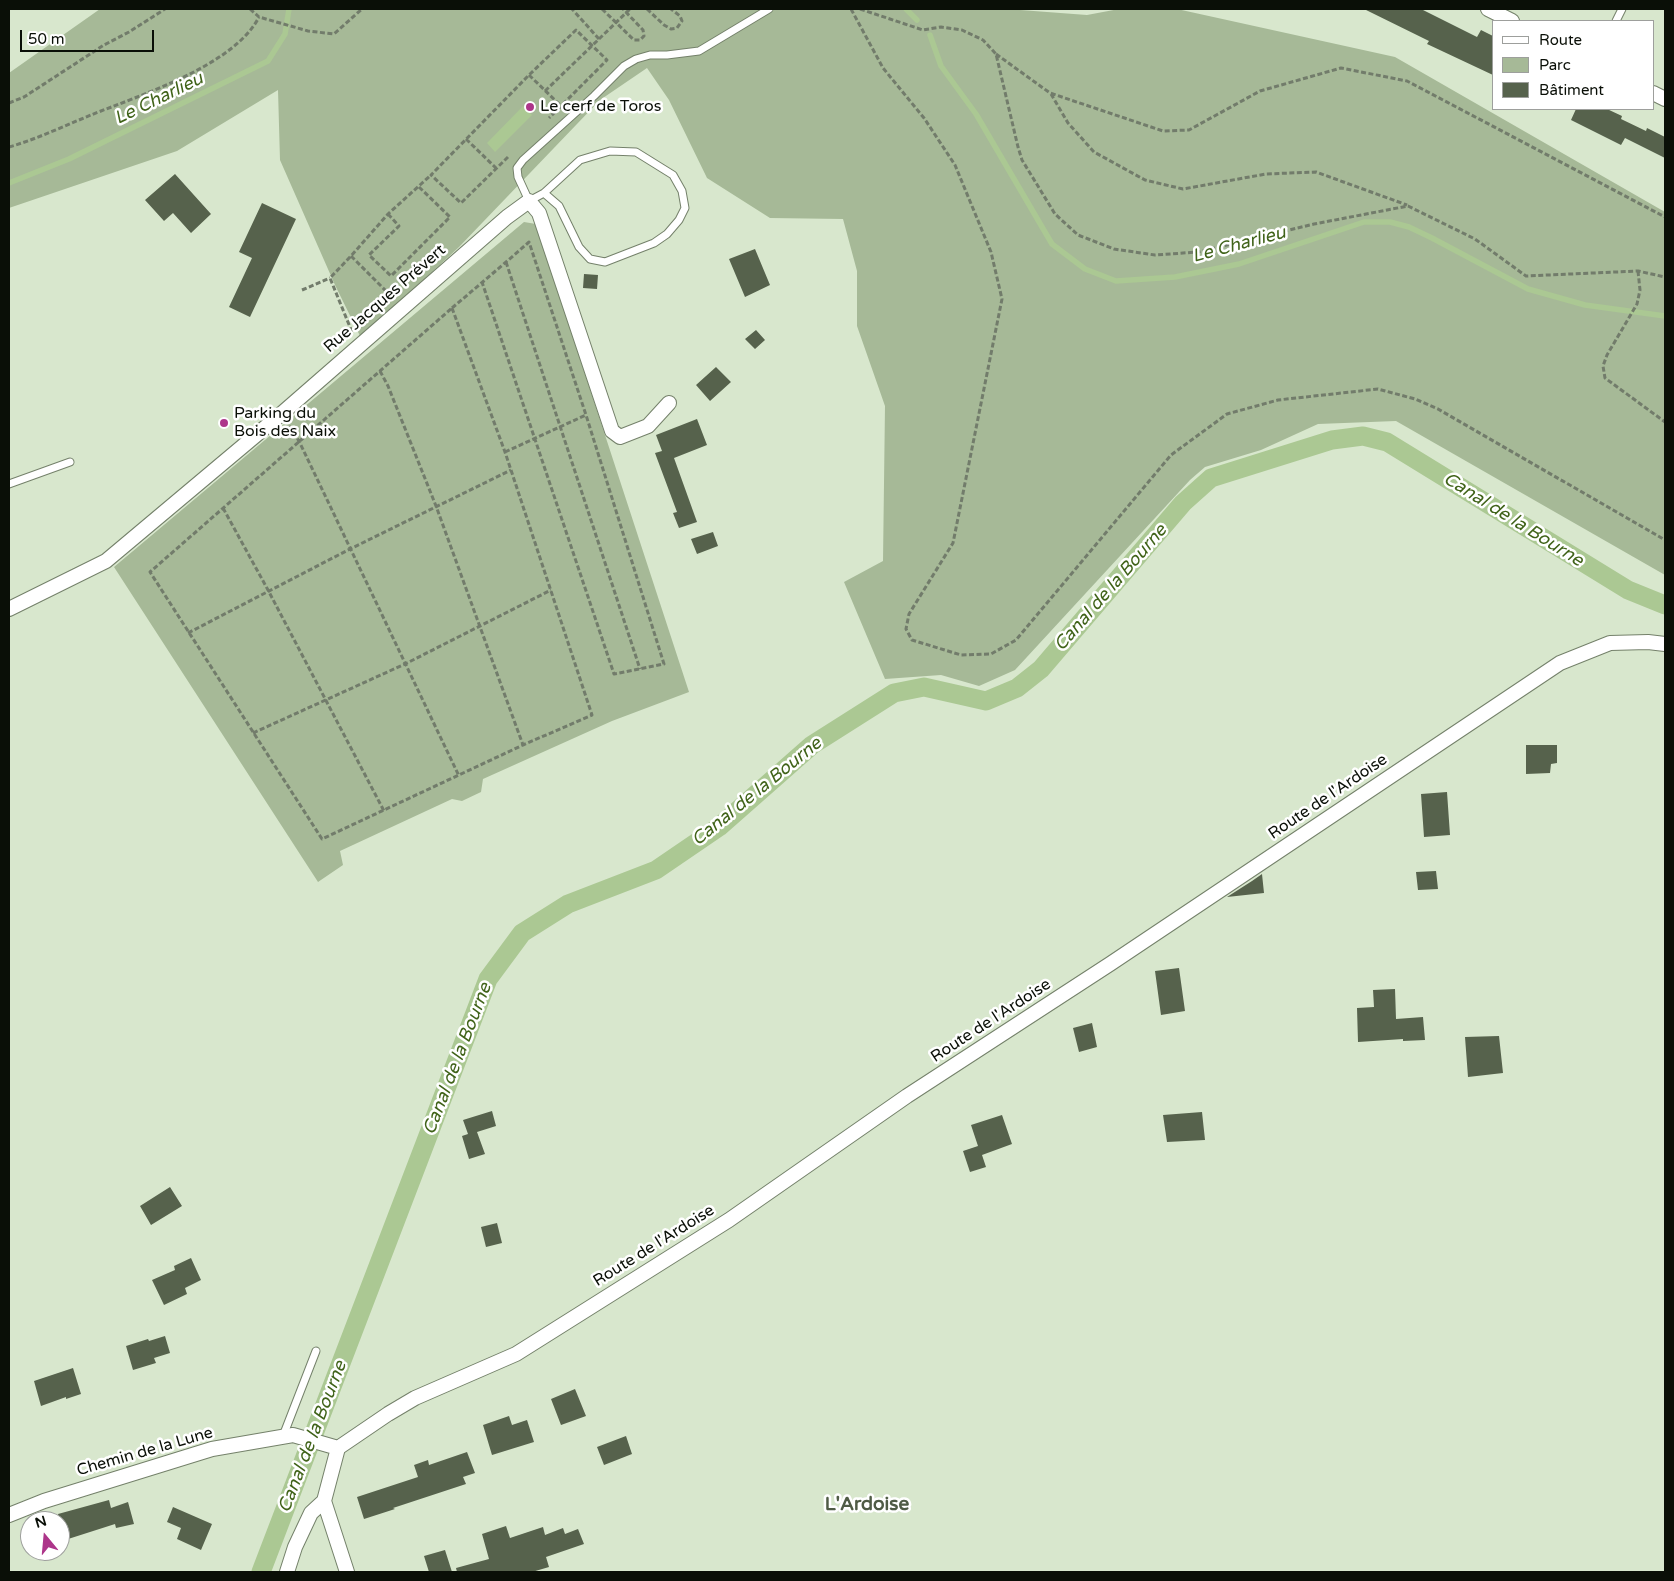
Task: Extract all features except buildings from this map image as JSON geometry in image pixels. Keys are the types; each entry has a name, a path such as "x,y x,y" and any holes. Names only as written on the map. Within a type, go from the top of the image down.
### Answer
{"street":[{"path":"1488,9 1510,20"},
{"name":"Rue Jacques Prévert","path":"9,609 106,561 280,415 506,217 530,200"},
{"path":"530,200 539,213 612,432 620,437 648,426 669,403"},
{"name":"Route de l'Ardoise","path":"338,1448 415,1398 516,1354 729,1220 907,1096 1110,964 1560,663 1610,643 1648,642 1665,644"},
{"path":"288,1436 338,1448 324,1501 347,1572"},
{"name":"Chemin de la Lune","path":"9,1515 44,1501 212,1449 288,1436"},
{"path":"287,1572 295,1547 311,1512 324,1501"}],"lane":[{"path":"544,193 559,206 579,247 590,259 605,262 654,244 667,234 679,220 685,208 682,190 673,175 636,152 610,151 580,160 544,193 530,200 518,177 517,168 523,160 594,96 624,66 636,59 650,55 667,56 699,51 770,9"},
{"path":"9,484 70,462"},
{"path":"288,1436 316,1352"}],"path":[{"path":"9,103 24,97 104,45 129,32 165,9"},
{"path":"250,9 259,17 308,31 334,34 362,9"},
{"path":"572,9 599,39"},
{"path":"602,9 634,40 640,40 644,36 643,30 623,9"},
{"path":"546,91 630,9"},
{"path":"647,9 671,29 677,28 682,21 680,16 671,9"},
{"path":"851,9 883,68 924,118 955,164 991,252 1002,299 954,543 909,614 906,629 912,640 961,655 990,654 1016,640 1171,455 1227,414 1278,400 1378,389 1415,399 1438,409 1665,540"},
{"path":"860,9 923,30 940,26 962,30 983,40 996,54 1050,93 1163,131 1189,130 1260,91 1341,68 1407,81 1665,217"},
{"path":"9,147 185,77 234,48 254,28 259,17"},
{"path":"302,290 330,278 352,256 388,214 431,175 576,30 608,60 547,120"},
{"path":"996,54 1018,148 1033,180 1055,214 1078,235 1114,249 1155,255 1198,252 1314,224 1408,206"},
{"path":"529,75 561,106"},
{"path":"1050,93 1068,123 1094,152 1145,180 1183,189 1266,174 1316,172 1408,206 1475,239 1526,276 1638,271 1665,277"},
{"path":"466,139 497,168"},
{"path":"431,175 461,203 511,155"},
{"path":"388,214 399,226 369,255 391,276 450,217 418,186"},
{"path":"452,308 505,452 592,715 523,745 322,839 150,572 452,308 482,282 506,262 529,242 586,415 664,664 614,674 482,282"},
{"path":"352,256 402,308"},
{"path":"506,262 640,669"},
{"path":"1638,271 1640,290 1637,304 1607,355 1603,366 1605,378 1665,422"},
{"path":"330,278 358,347"},
{"path":"380,372 388,386 436,506 523,745"},
{"path":"505,452 586,415"},
{"path":"300,441 459,776"},
{"path":"188,633 268,590 511,470"},
{"path":"223,508 384,811"},
{"path":"253,733 405,664 551,590"}],"green space":[{"path":"100,9 1007,9 1087,15 1119,9 1177,9 1395,57 1665,212 1665,575 1396,421 1318,424 1261,450 1205,467 1190,480 1015,670 979,686 941,675 885,679 844,582 883,561 885,406 857,326 857,271 843,219 770,218 707,178 669,100 647,68 600,100 459,247 361,338 335,285 280,160 278,90 177,151 9,208 9,73"},
{"path":"524,222 536,224 689,692 612,721 483,779 481,792 462,801 452,799 340,851 343,865 318,882 114,567"}],"shaded area":[{"path":"523,106 532,115 495,152 487,143"}],"waterway":[{"name":"Le Charlieu","path":"9,183 69,159 268,61 285,34 289,9"},
{"name":"Le Charlieu","path":"906,9 917,20"},
{"name":"Le Charlieu","path":"930,35 941,66 976,114 1052,244 1085,269 1116,281 1175,277 1239,264 1364,222 1390,222 1409,227 1432,238 1528,289 1585,305 1665,316"},
{"name":"Canal de la Bourne","path":"261,1572 488,979 522,933 568,904 656,870 719,827 812,745 894,693 924,687 986,701 1017,688 1041,669 1183,503 1211,478 1332,440 1363,436 1387,442 1628,590 1665,605"}],"place":[{"name":"Le cerf de Toros","path":"530,107"},
{"name":"Parking du Bois des Naix","path":"224,423"}],"district":[{"name":"L'Ardoise","path":"867,1505"}]}
